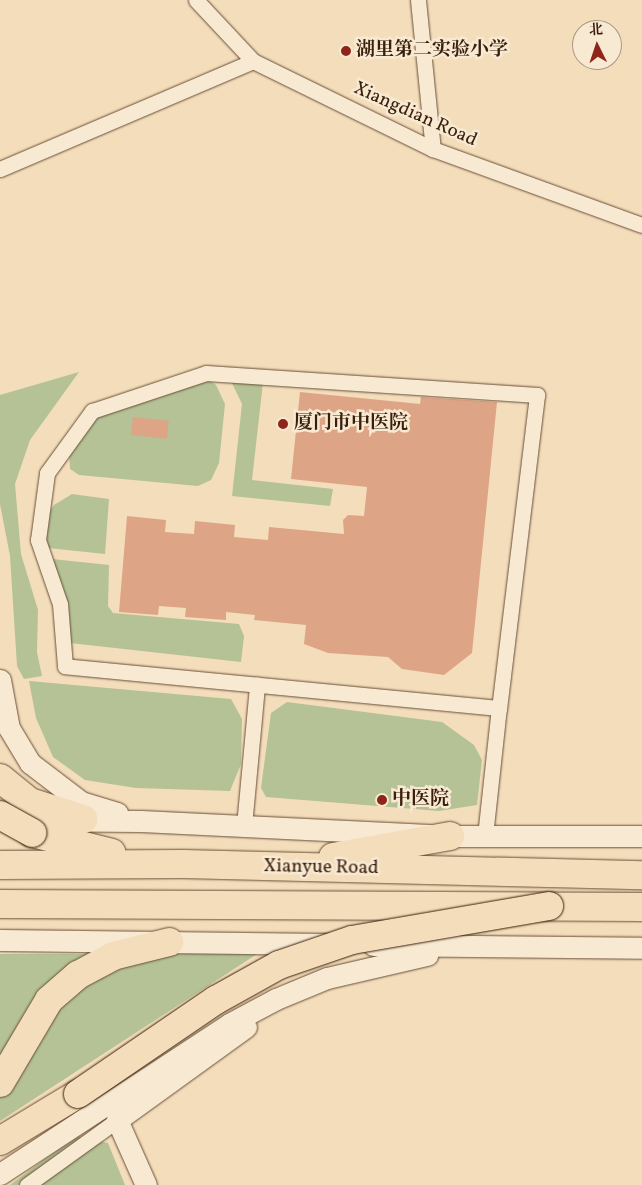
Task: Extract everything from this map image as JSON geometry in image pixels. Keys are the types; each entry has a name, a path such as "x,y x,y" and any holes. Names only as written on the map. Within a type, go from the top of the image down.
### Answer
{"highway":[{"path":"0,778 30,802 83,819"},
{"path":"0,815 40,836 100,851 183,864"},
{"path":"272,867 450,836"},
{"name":"Xianyue Road","path":"0,865 183,864 642,875"},
{"name":"Xianyue Road","path":"0,904 642,907"},
{"path":"0,1147 216,1000 279,965 352,940 549,906"},
{"path":"0,1083 49,1000 78,975 113,956 169,942"},
{"path":"0,1140 33,1124"}],"main road":[{"path":"0,680 9,728 30,763 81,802 141,821"},
{"path":"0,820 83,819 141,821 450,836 642,836"},
{"path":"0,940 642,948"},
{"path":"0,1174 229,1024 276,999 378,964 467,946"},
{"path":"146,1185 117,1120 237,1036 276,999"}],"street":[{"name":"Xiangdian Road","path":"196,0 253,61 433,149 642,225"},
{"path":"418,0 433,149"},
{"path":"0,169 253,61"},
{"path":"485,836 537,395 206,373 92,411 47,473 38,540 60,604 64,666 499,708"},
{"path":"244,826 256,685"},
{"path":"27,1185 117,1120"}],"green space":[{"path":"79,372 30,440 15,484 21,554 38,610 37,652 42,676 24,679 17,666 10,556 0,504 0,395"},
{"path":"207,379 216,385 225,404 219,463 211,480 198,486 79,475 70,469 69,453 95,415"},
{"path":"230,379 263,382 252,480 333,489 330,506 232,496 242,404"},
{"path":"72,494 109,499 105,554 48,548 43,543 46,516 54,505"},
{"path":"52,559 109,565 108,606 113,613 239,624 244,636 241,662 70,643 69,607"},
{"path":"29,681 231,699 242,719 241,764 230,791 136,788 85,780 53,757 36,718"},
{"path":"287,702 442,722 474,745 482,760 477,805 439,811 266,797 261,788 271,713"},
{"path":"0,954 257,954 0,1121"},
{"path":"76,1136 108,1143 125,1185 10,1185"}],"building":[{"path":"300,392 420,404 421,397 497,402 472,653 444,675 402,669 388,657 328,653 304,644 306,625 254,620 255,615 226,612 226,620 185,617 186,608 159,606 158,615 119,612 127,516 166,520 165,532 194,534 195,521 235,525 234,537 268,540 269,527 344,534 343,520 348,515 364,516 367,487 291,479"},
{"path":"133,417 169,421 167,439 131,435"}],"place":[{"name":"湖里第二实验小学","path":"346,51"},
{"name":"厦门市中医院","path":"283,424"},
{"name":"中医院","path":"382,800"}]}
